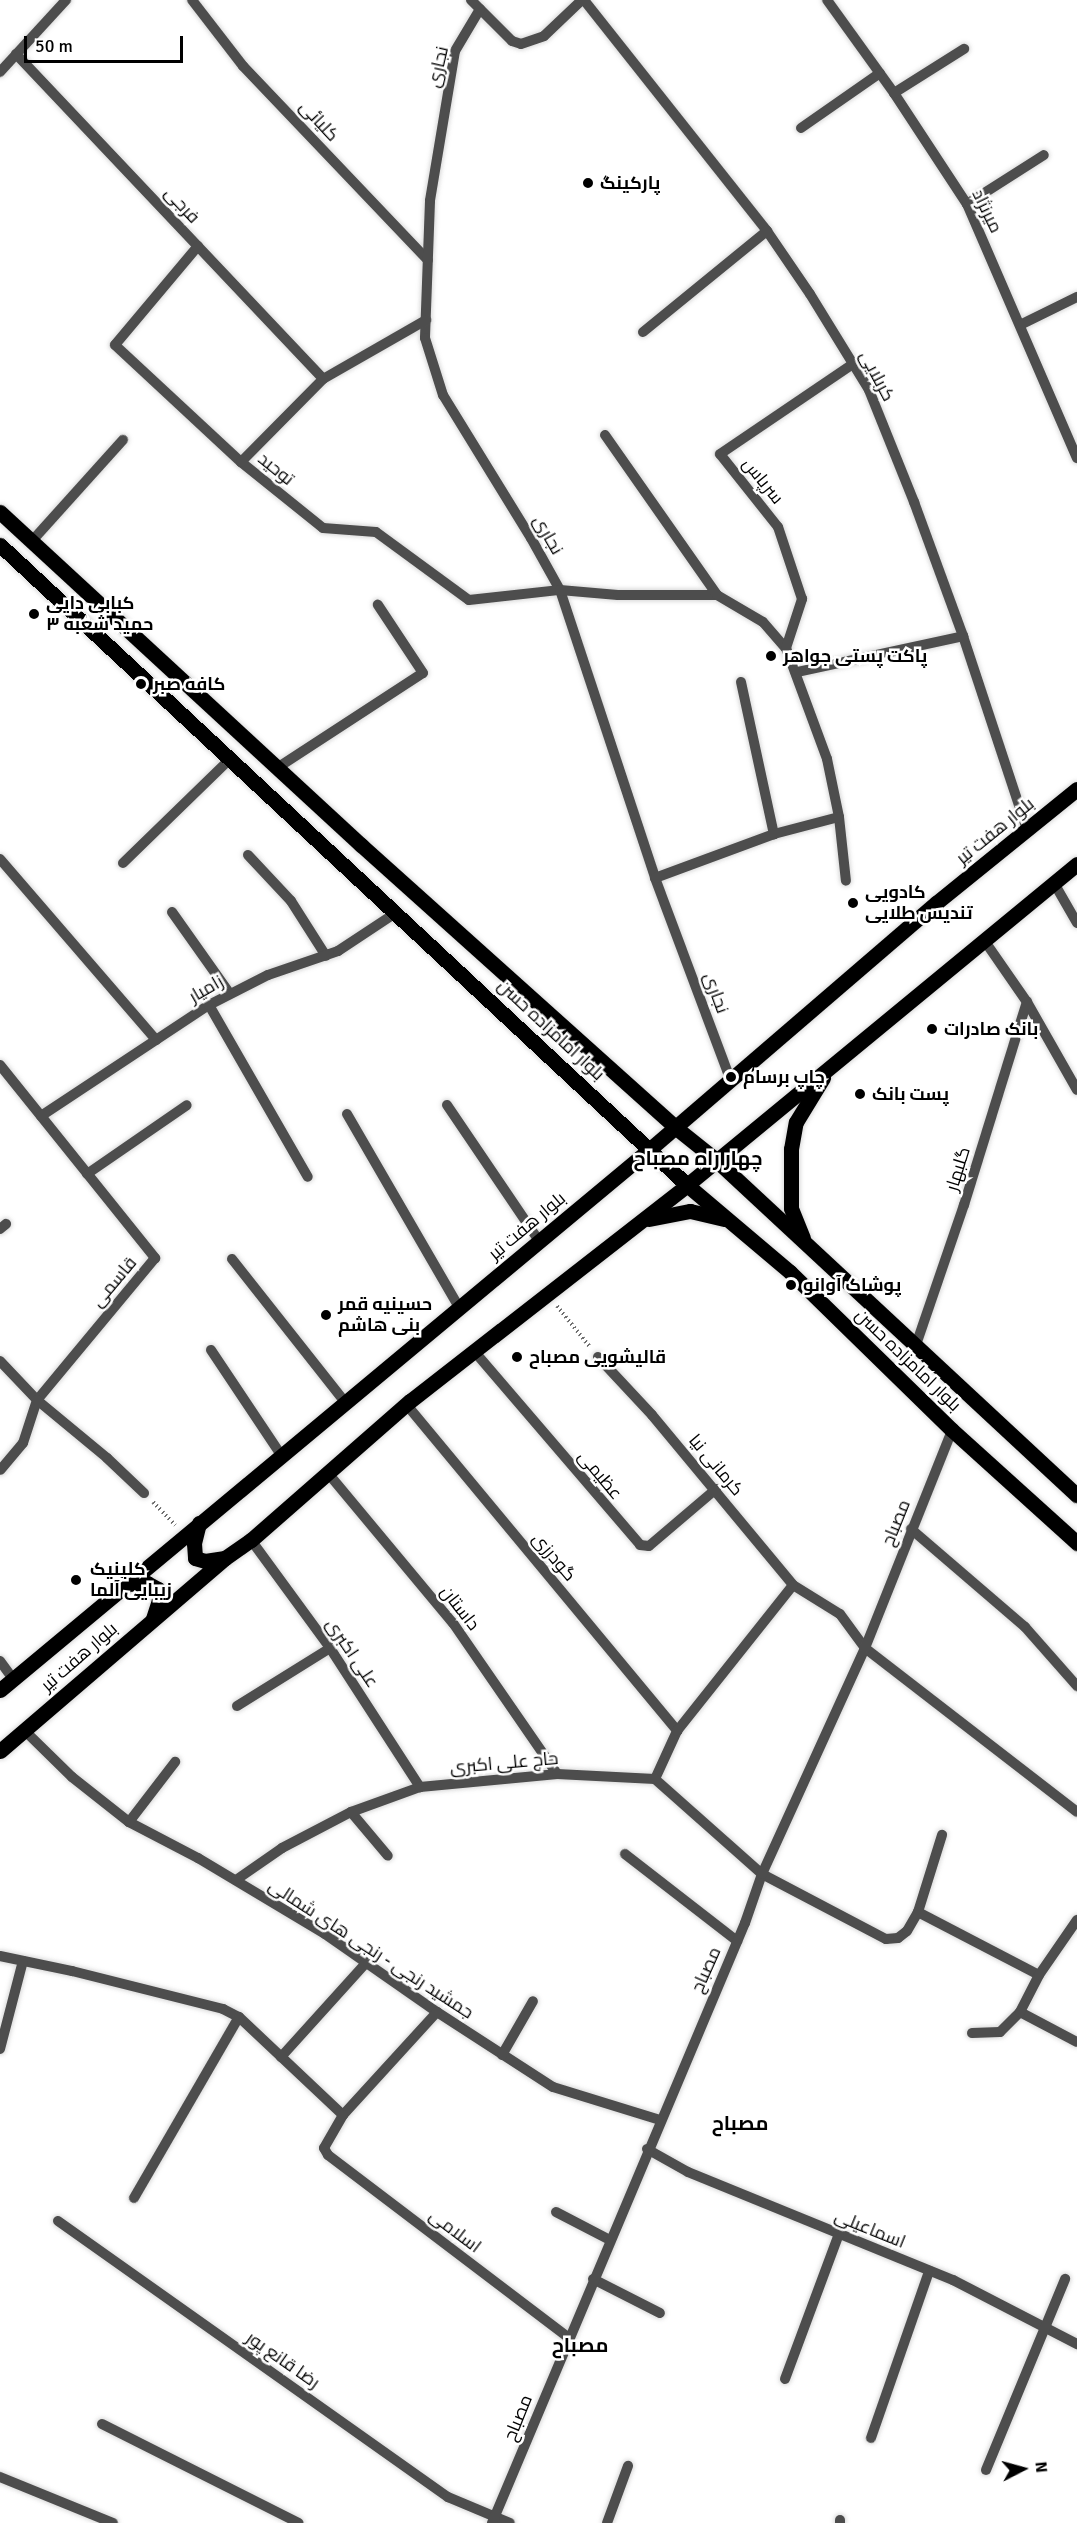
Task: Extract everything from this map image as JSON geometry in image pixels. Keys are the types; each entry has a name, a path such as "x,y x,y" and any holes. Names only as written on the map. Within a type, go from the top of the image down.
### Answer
{"main road":[{"name":"بلوار امامزاده حسن","path":"0,512 277,768 675,1127 715,1159 1077,1495"},
{"name":"بلوار امامزاده حسن","path":"0,544 687,1185 790,1272 952,1430 1077,1543"},
{"path":"187,717 198,714 202,698"},
{"name":"بلوار هفت تیر","path":"0,1690 650,1149 730,1079 1077,789"},
{"name":"بلوار هفت تیر","path":"0,1751 225,1558 251,1540 406,1404 687,1185 715,1159 1077,864"},
{"path":"804,1241 791,1208 790,1149 796,1122 834,1062"},
{"path":"640,1221 690,1211 729,1220"},
{"path":"199,1523 194,1543 195,1558 205,1561 225,1558"},
{"path":"126,1584 147,1583 158,1589 159,1600 153,1619"}],"street":[{"path":"0,72 66,0"},
{"name":"کلیائی","path":"192,0 243,66 428,260"},
{"path":"471,0 512,41 521,44 544,36 583,0"},
{"name":"کربلایی","path":"583,0 767,231 810,294 869,390 963,636 1027,829"},
{"name":"میرنژاد","path":"827,0 894,93 967,204 1077,458"},
{"name":"نجاری","path":"480,9 455,51 430,201 425,338 442,395 531,538 560,590 655,878 730,1079"},
{"path":"894,93 964,49"},
{"name":"فرجی","path":"16,54 323,379"},
{"path":"801,128 880,73"},
{"path":"967,204 1044,155"},
{"path":"643,332 767,231"},
{"name":"توحید","path":"198,246 114,345 241,462 323,528 376,532 469,600 560,590 618,595 717,595"},
{"path":"1020,325 1077,297"},
{"path":"241,462 323,379 426,320"},
{"name":"سرپاس","path":"786,648 802,599 778,527 720,454 853,364"},
{"path":"605,435 717,595 763,622 786,648 797,672 827,759 839,817 846,881"},
{"path":"32,541 123,440"},
{"path":"277,768 423,673 378,605"},
{"path":"797,672 963,636"},
{"path":"741,682 774,834"},
{"path":"123,863 231,758"},
{"path":"655,878 774,834 839,817"},
{"path":"248,855 291,901 326,956"},
{"path":"0,859 156,1040"},
{"path":"1054,883 1077,923"},
{"path":"172,912 230,994"},
{"name":"زامیار","path":"41,1116 209,1005 268,975 338,951 397,912"},
{"path":"984,940 1027,1002 1077,1090"},
{"name":"گلبهار","path":"916,1345 964,1205 1027,1002"},
{"path":"209,1005 308,1177"},
{"name":"قاسمی","path":"0,1065 155,1258 37,1400 23,1443 0,1470"},
{"path":"87,1174 187,1105"},
{"path":"447,1105 538,1241"},
{"path":"347,1114 459,1307"},
{"path":"232,1259 345,1402"},
{"path":"211,1350 281,1455"},
{"name":"عظیمی","path":"474,1351 640,1545 649,1546 716,1489"},
{"name":"کرمانی نیا","path":"598,1357 716,1489 793,1585 840,1614 865,1648 1077,1812"},
{"path":"0,1361 37,1400 107,1458 144,1493"},
{"name":"گودرزی","path":"406,1404 677,1731"},
{"name":"مصباح","path":"493,2520 737,1941 762,1874 865,1648 952,1430"},
{"name":"داستان","path":"327,1472 453,1623 557,1774"},
{"path":"911,1529 1025,1627 1077,1686"},
{"name":"علی اکبری","path":"251,1540 330,1648 420,1787"},
{"path":"793,1585 677,1731 655,1779 762,1874 886,1939 898,1938 907,1931 918,1912 942,1835"},
{"path":"237,1706 330,1648"},
{"path":"0,1661 13,1679"},
{"name":"جمشید رنجی - رنجی های شمالی","path":"24,1730 72,1777 129,1822 236,1880 325,1934 437,2012 553,2087 660,2120"},
{"path":"129,1822 174,1762"},
{"name":"حاج علی اکبری","path":"236,1880 282,1848 351,1812 420,1787 557,1774 655,1779"},
{"path":"351,1812 388,1856"},
{"path":"625,1854 737,1941"},
{"path":"918,1912 1039,1975"},
{"path":"972,2033 1000,2032 1020,2012 1039,1975 1077,1920"},
{"path":"0,1956 72,1971 223,2009 239,2017 343,2115 437,2012"},
{"path":"0,2049 23,1961"},
{"path":"281,2057 366,1963"},
{"path":"502,2055 533,2001"},
{"path":"1020,2012 1077,2042"},
{"path":"134,2198 239,2017"},
{"name":"اسلامی","path":"343,2115 324,2148 328,2155 569,2338"},
{"name":"اسماعیلی","path":"647,2150 688,2172 929,2271 1077,2344"},
{"path":"556,2212 610,2240"},
{"name":"رضا قانع پور","path":"58,2221 448,2497 493,2520 510,2523"},
{"path":"785,2379 839,2234"},
{"path":"871,2438 929,2271"},
{"path":"593,2279 660,2313"},
{"path":"986,2470 1065,2279"},
{"path":"102,2424 299,2523"},
{"path":"607,2523 628,2466"},
{"path":"0,2477 113,2523"}],"path":[{"path":"548,1294 598,1357"},
{"path":"144,1493 185,1536"}],"place":[{"name":"پارکینگ","path":"588,183"},
{"name":"کبابی دایی حمید شعبه ۳","path":"34,614"},
{"name":"پاکت پستی جواهر","path":"771,656"},
{"name":"کافه صبر","path":"141,684"},
{"name":"کادویی تندیس طلایی","path":"853,903"},
{"name":"بانک صادرات","path":"932,1029"},
{"name":"چاپ برسام","path":"731,1077"},
{"name":"پست بانک","path":"860,1094"},
{"name":"پوشاک آوانو","path":"791,1285"},
{"name":"حسینیه قمر بنی هاشم","path":"326,1315"},
{"name":"قالیشویی مصباح","path":"517,1357"},
{"name":"کلینیک زیبایی آلما","path":"76,1580"}],"district":[{"name":"چهار راه مصباح","path":"698,1158"},
{"name":"مصباح","path":"740,2123"},
{"name":"مصباح","path":"580,2345"}]}
